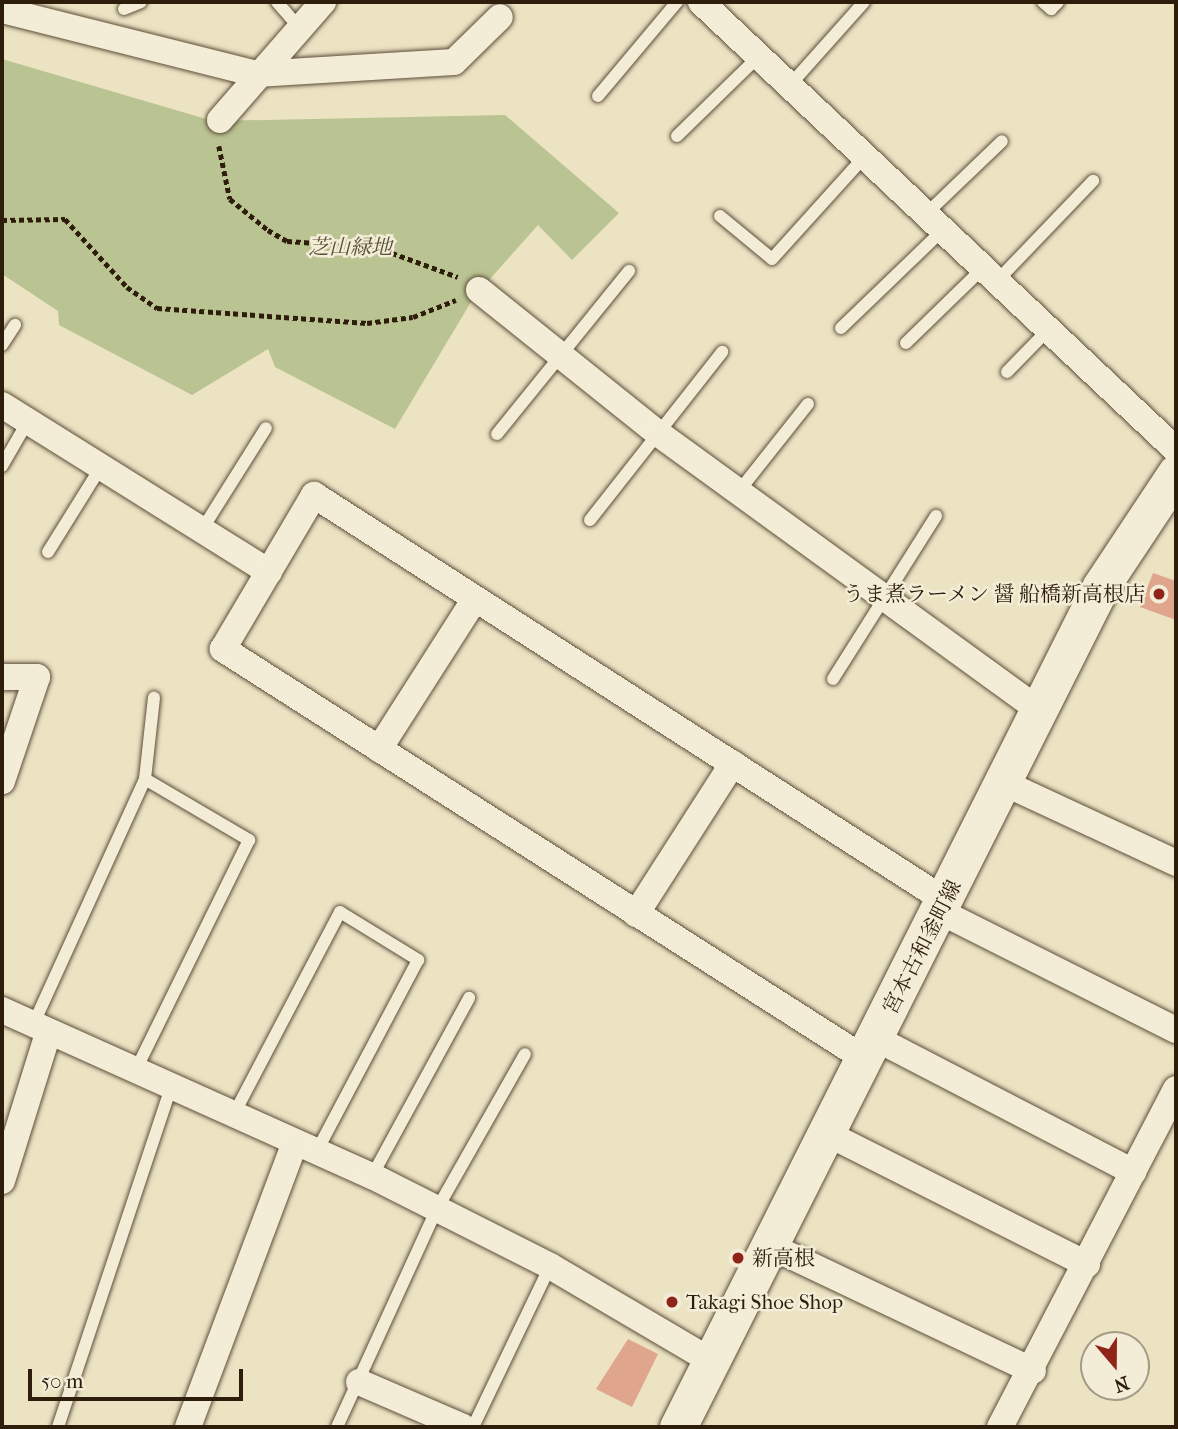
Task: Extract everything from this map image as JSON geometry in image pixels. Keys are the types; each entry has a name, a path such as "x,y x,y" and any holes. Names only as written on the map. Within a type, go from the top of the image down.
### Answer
{"street":[{"path":"220,120 256,74 323,2"},
{"path":"701,2 1176,450"},
{"path":"2,10 256,74 454,62 500,17"},
{"path":"479,290 561,352 659,434 882,600 1040,711"},
{"path":"2,405 203,528 269,572"},
{"name":"宮本古和釜町線","path":"678,1427 944,906 1101,586 1176,473"},
{"path":"1133,1172 871,1049 636,914 223,649 314,495 733,763 944,906 1176,1030"},
{"path":"379,749 475,600"},
{"path":"2,677 37,677 2,781"},
{"path":"636,914 733,763"},
{"path":"1004,783 1176,863"},
{"path":"2,1010 372,1176 550,1266 711,1361"},
{"path":"2,1181 41,1029"},
{"path":"1000,1427 1034,1371 1176,1089"},
{"path":"828,1134 1087,1264"},
{"path":"187,1427 305,1147"},
{"path":"770,1246 1034,1371"},
{"path":"359,1382 452,1425"}],"lane":[{"path":"124,9 141,2"},
{"path":"277,2 299,27"},
{"path":"598,96 677,2"},
{"path":"790,85 864,2"},
{"path":"1043,2 1051,9 1058,2"},
{"path":"677,136 759,56"},
{"path":"841,328 1002,141"},
{"path":"720,216 772,259 866,156"},
{"path":"906,343 990,275 1093,181"},
{"path":"498,434 561,352 629,271"},
{"path":"2,345 15,325"},
{"path":"1007,372 1049,329"},
{"path":"590,520 722,352"},
{"path":"739,491 808,404"},
{"path":"2,466 28,421"},
{"path":"203,528 266,428"},
{"path":"48,552 101,467"},
{"path":"833,678 936,516"},
{"path":"41,1029 145,779 154,697"},
{"path":"136,1070 249,840 145,779"},
{"path":"234,1114 340,912 418,960 305,1147"},
{"path":"372,1176 468,998"},
{"path":"337,1427 437,1209 525,1054"},
{"path":"58,1427 171,1088"},
{"path":"473,1427 550,1266"}],"path":[{"path":"220,120 222,181 230,199 268,230 287,241 406,255 479,290"},
{"path":"2,220 65,219 133,292 157,308 367,323 412,317 479,290"}],"green space":[{"name":"芝山緑地","path":"2,59 213,121 505,115 619,213 572,260 538,225 474,297 395,429 275,367 268,349 192,395 59,325 58,311 2,274"}],"building":[{"path":"1153,573 1176,581 1176,620 1140,607"},
{"path":"628,1339 658,1354 632,1407 596,1389"}],"place":[{"name":"うま煮ラーメン 醤 船橋新高根店","path":"1159,594"},
{"name":"新高根","path":"738,1258"},
{"name":"Takagi Shoe Shop","path":"672,1302"}]}
